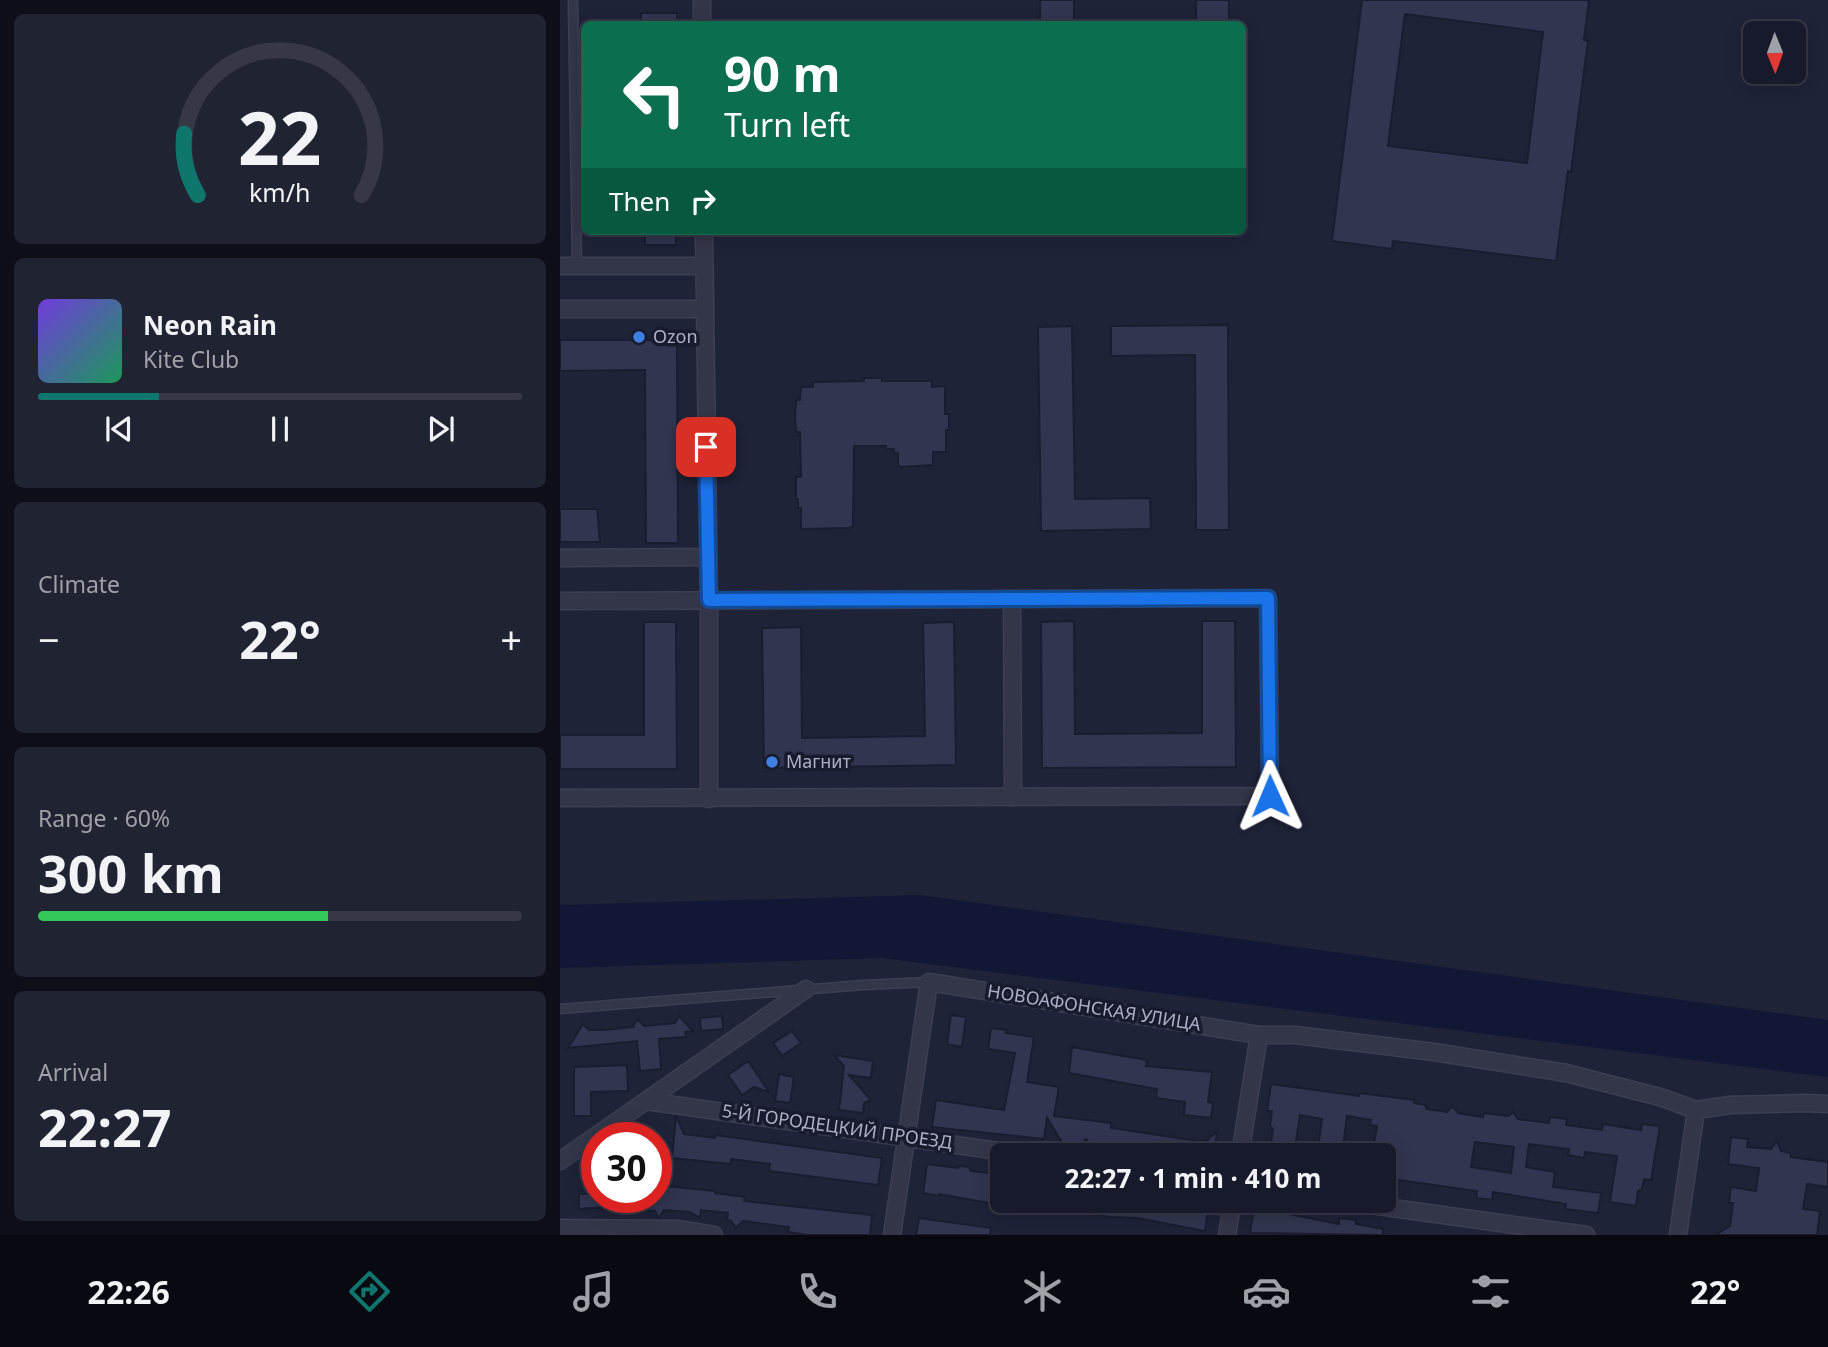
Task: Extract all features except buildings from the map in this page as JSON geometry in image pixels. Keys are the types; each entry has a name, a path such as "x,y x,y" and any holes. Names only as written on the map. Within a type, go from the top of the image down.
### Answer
{"street":[{"path":"702,0 702,21"},
{"path":"704,235 709,799"},
{"path":"568,266 704,266"},
{"path":"560,309 704,309"},
{"path":"560,558 708,557"},
{"path":"560,601 1268,598 1270,796 560,798"},
{"path":"1012,599 1013,797"},
{"path":"892,1235 929,982"},
{"name":"НОВОАФОНСКАЯ УЛИЦА","path":"929,982 1259,1035 1295,1035 1434,1052 1566,1073 1660,1097 1696,1110"},
{"path":"560,1161 806,989"},
{"path":"1242,1143 1259,1035"},
{"name":"5-Й ГОРОДЕЦКИЙ ПРОЕЗД","path":"646,1101 990,1149"},
{"path":"1678,1235 1696,1110 1730,1105 1828,1104"},
{"path":"1396,1209 1586,1235"},
{"path":"1227,1235 1231,1213"},
{"path":"560,1228 714,1235"}],"lane":[{"path":"568,266 573,0"},
{"path":"560,1009 929,982"}],"shaded area":[{"path":"580,108 581,108 581,168"}],"water":[{"path":"920,895 1828,1020 1828,1077 881,958 560,968 560,905"}],"place":[{"name":"Ozon","path":"639,337"},
{"name":"Магнит","path":"772,762"}],"route":[{"path":"706,447 709,600 1268,598 1270,796"}]}
